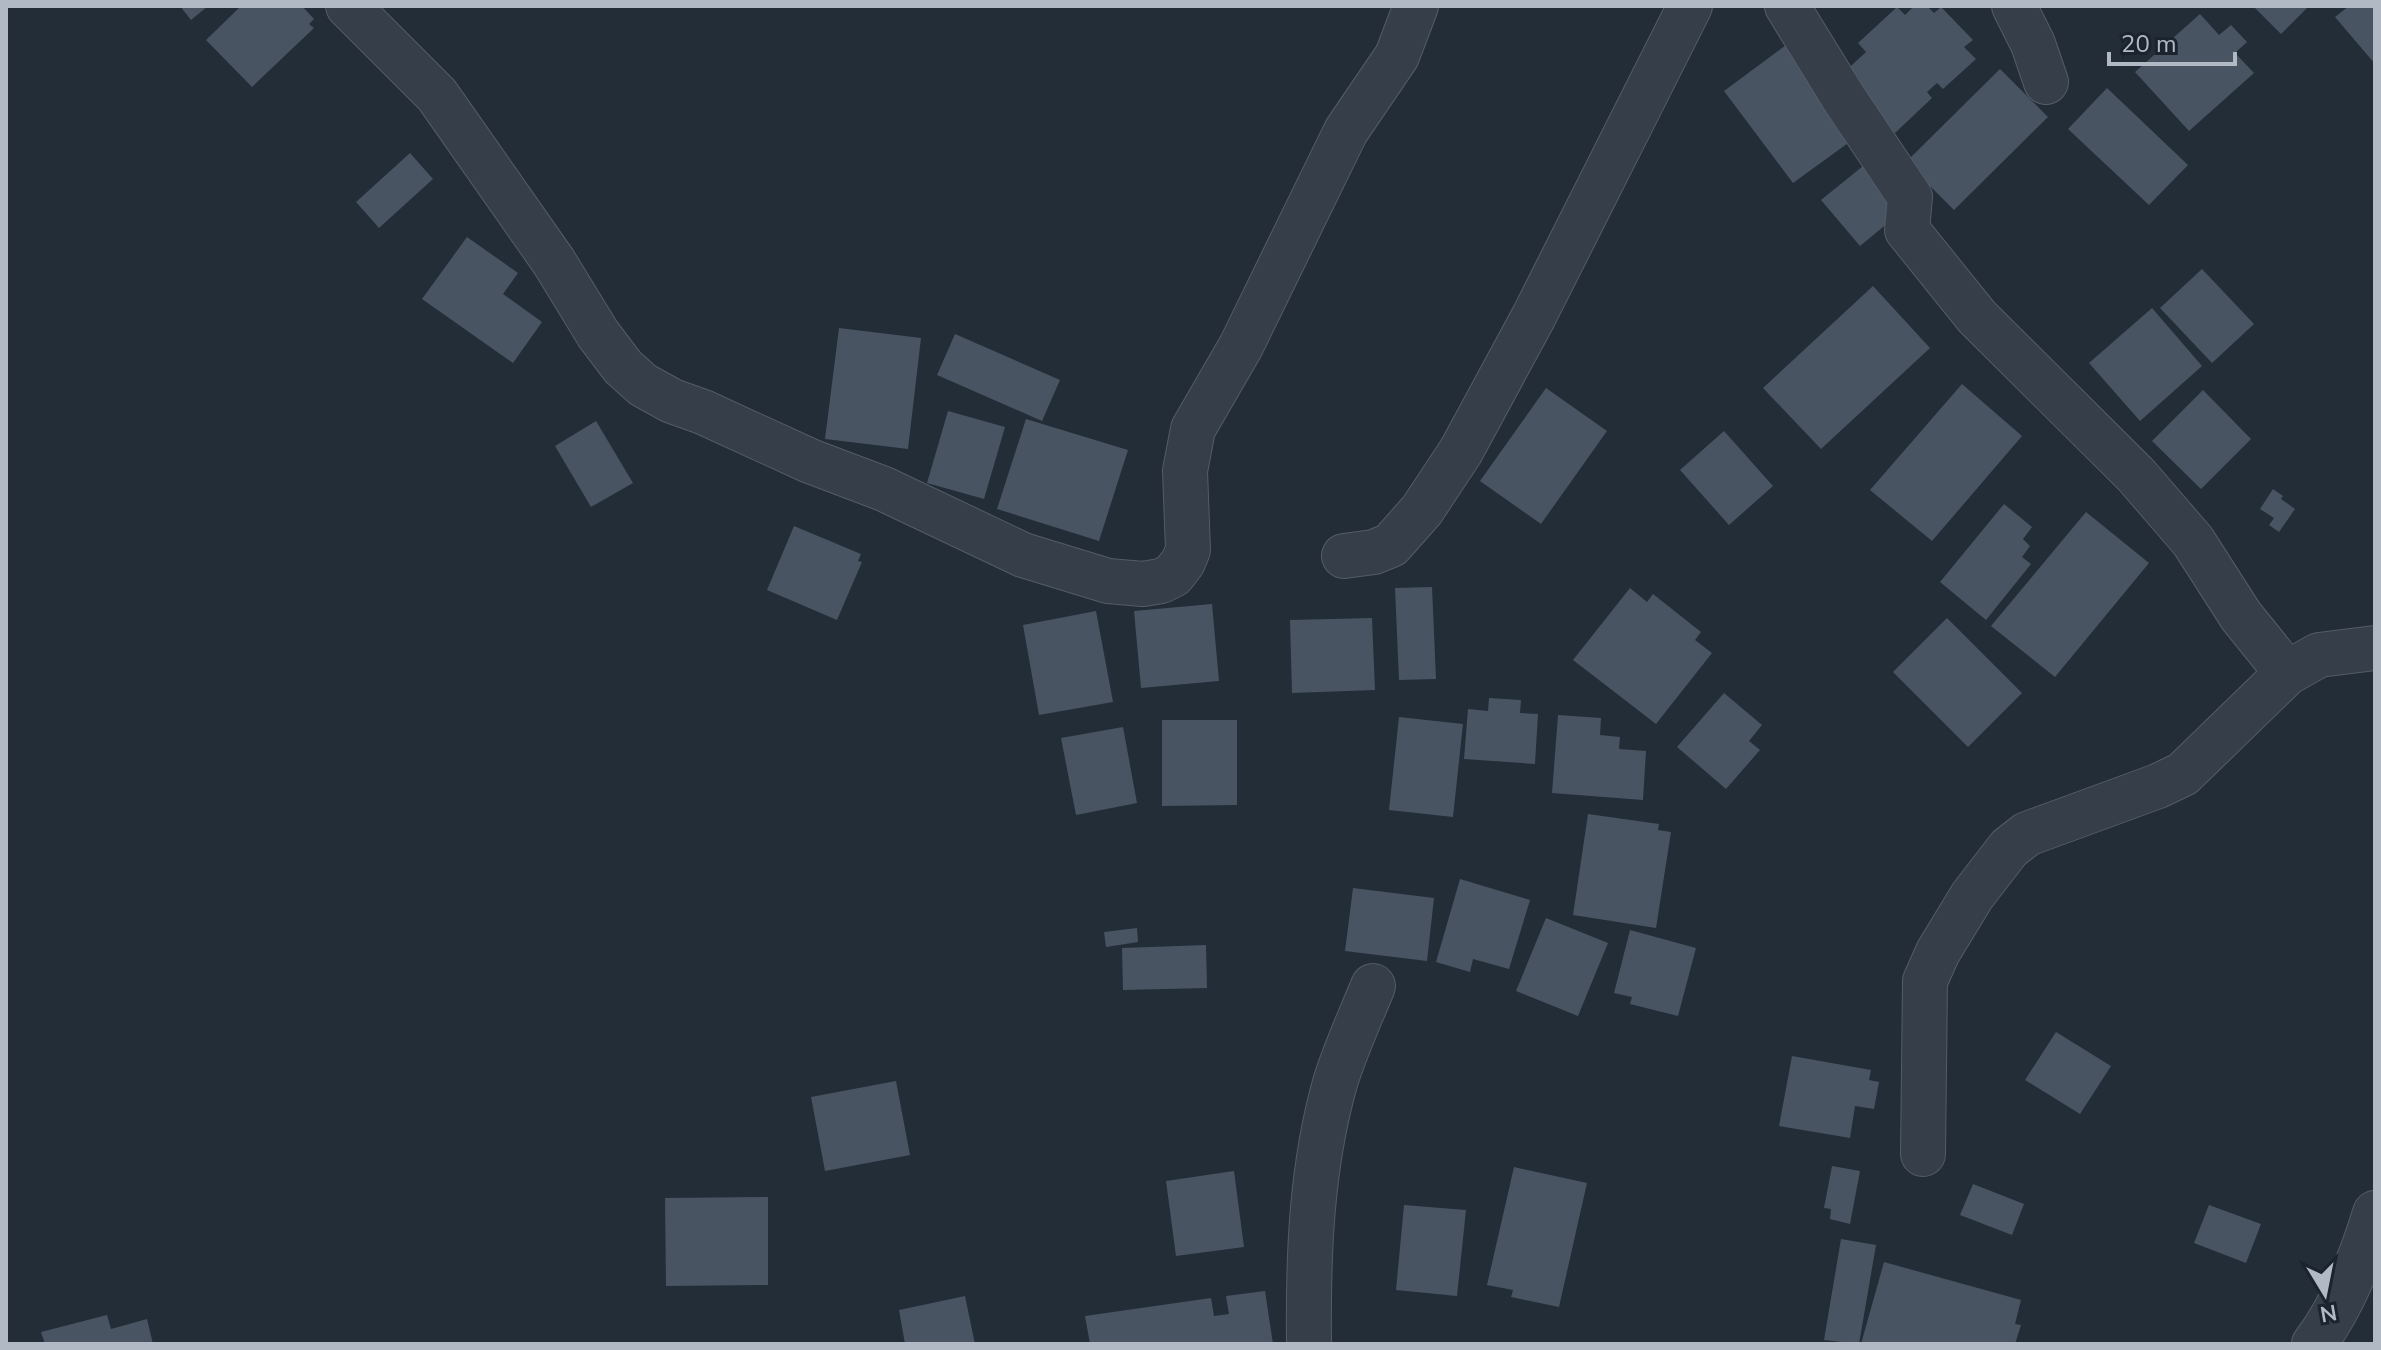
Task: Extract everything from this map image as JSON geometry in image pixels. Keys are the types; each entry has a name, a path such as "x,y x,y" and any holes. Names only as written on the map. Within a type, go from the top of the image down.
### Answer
{"street":[{"path":"348,6 437,95 554,262 598,334 623,367 643,385 672,401 796,455 884,489 1023,555 1108,581 1143,584 1173,575 1183,562 1188,550 1185,471 1193,429 1241,346 1346,131 1397,56 1416,6"},
{"path":"1344,556 1374,552 1391,545 1422,510 1461,451 1555,275 1690,6"},
{"path":"1787,6 1910,197 1907,230 1977,317 2136,475 2193,541 2241,616 2287,673"},
{"path":"2014,6 2033,44 2046,82"},
{"path":"1923,1154 1925,981 1938,952 1972,896 2009,848 2027,834 2183,774 2287,673 2319,655 2375,648"},
{"path":"1309,1344 1308,1256 1318,1163 1335,1082 1373,986"},
{"path":"2314,1344 2340,1303 2368,1238 2375,1213"}],"building":[{"path":"180,6 208,6 191,20"},
{"path":"241,6 302,6 314,19 309,24 314,28 252,87 206,40"},
{"path":"1914,6 1927,6 1934,13 1941,7 1973,40 1964,47 1976,59 1943,89 1937,83 1927,92 1932,98 1895,133 1840,76 1866,52 1858,43 1897,7 1905,15"},
{"path":"2253,6 2309,6 2281,34"},
{"path":"2349,6 2375,6 2375,64 2335,17"},
{"path":"2200,14 2219,35 2231,25 2247,42 2235,53 2254,73 2189,131 2135,72"},
{"path":"1786,45 1855,138 1793,183 1724,91"},
{"path":"2000,69 2048,117 1954,210 1906,162"},
{"path":"2107,88 2188,165 2149,205 2068,129"},
{"path":"410,153 433,179 379,228 356,202"},
{"path":"1863,166 1900,213 1860,246 1821,200"},
{"path":"467,237 518,273 503,294 542,322 513,363 422,299"},
{"path":"2202,269 2254,324 2212,363 2160,308"},
{"path":"1873,286 1930,348 1821,449 1763,388"},
{"path":"2152,308 2202,366 2140,421 2089,363"},
{"path":"839,328 921,338 908,449 825,439"},
{"path":"955,334 1060,380 1042,421 937,375"},
{"path":"1962,384 2022,436 1932,541 1870,490"},
{"path":"1546,388 1607,431 1541,524 1480,481"},
{"path":"2203,390 2251,439 2201,489 2152,441"},
{"path":"948,411 1005,427 984,499 927,483"},
{"path":"1026,419 1128,450 1099,541 997,509"},
{"path":"596,421 633,483 591,507 555,446"},
{"path":"1724,431 1773,486 1729,525 1680,470"},
{"path":"2273,489 2295,509 2279,532 2269,525 2274,518 2260,509"},
{"path":"2004,504 2032,527 2023,539 2030,546 2022,557 2031,564 1986,620 1940,582"},
{"path":"2086,512 2149,563 2055,677 1991,626"},
{"path":"794,526 861,554 858,561 862,562 837,620 767,590"},
{"path":"1432,587 1436,679 1399,680 1395,588"},
{"path":"1630,588 1647,602 1653,594 1701,632 1695,640 1712,653 1656,724 1573,660"},
{"path":"1212,604 1219,681 1141,688 1134,611"},
{"path":"1096,611 1113,702 1039,715 1023,625"},
{"path":"1372,618 1375,690 1292,693 1290,620"},
{"path":"1947,618 2022,693 1968,747 1893,672"},
{"path":"1724,693 1762,725 1749,741 1760,750 1726,789 1677,747"},
{"path":"1489,698 1521,700 1520,713 1538,714 1535,764 1464,759 1468,709 1488,711"},
{"path":"1558,715 1601,718 1600,735 1620,737 1619,749 1646,751 1643,800 1552,793"},
{"path":"1399,717 1463,724 1453,817 1389,810"},
{"path":"1162,720 1237,720 1237,805 1162,806"},
{"path":"1123,727 1137,803 1076,815 1061,738"},
{"path":"1588,814 1659,824 1658,830 1671,832 1656,928 1573,915"},
{"path":"1460,879 1530,900 1509,969 1473,959 1470,972 1436,962"},
{"path":"1353,888 1434,898 1427,961 1345,951"},
{"path":"1546,918 1608,943 1578,1016 1516,991"},
{"path":"1137,928 1138,942 1106,947 1104,932"},
{"path":"1630,930 1696,948 1678,1016 1630,1004 1632,997 1614,993"},
{"path":"1206,945 1207,988 1123,990 1122,948"},
{"path":"2056,1032 2111,1066 2080,1114 2025,1080"},
{"path":"1792,1056 1871,1070 1869,1080 1879,1082 1874,1109 1855,1106 1850,1138 1779,1126"},
{"path":"896,1081 910,1155 825,1171 811,1097"},
{"path":"1832,1166 1860,1171 1850,1224 1830,1219 1831,1209 1824,1208"},
{"path":"1514,1167 1587,1183 1559,1307 1511,1297 1513,1290 1487,1285"},
{"path":"1234,1171 1244,1247 1176,1256 1166,1181"},
{"path":"1973,1184 2024,1204 2012,1235 1960,1215"},
{"path":"768,1197 768,1285 666,1286 665,1198"},
{"path":"1404,1205 1466,1210 1457,1296 1396,1290"},
{"path":"2209,1205 2261,1224 2246,1263 2194,1243"},
{"path":"1841,1239 1876,1245 1859,1344 1824,1340"},
{"path":"1884,1262 2021,1300 2015,1324 2021,1325 2015,1344 1861,1344"},
{"path":"1265,1291 1273,1344 1090,1344 1085,1316 1211,1298 1214,1316 1229,1314 1226,1296"},
{"path":"965,1296 975,1344 905,1344 899,1310"},
{"path":"107,1315 111,1329 147,1319 153,1344 45,1344 41,1332"}]}
